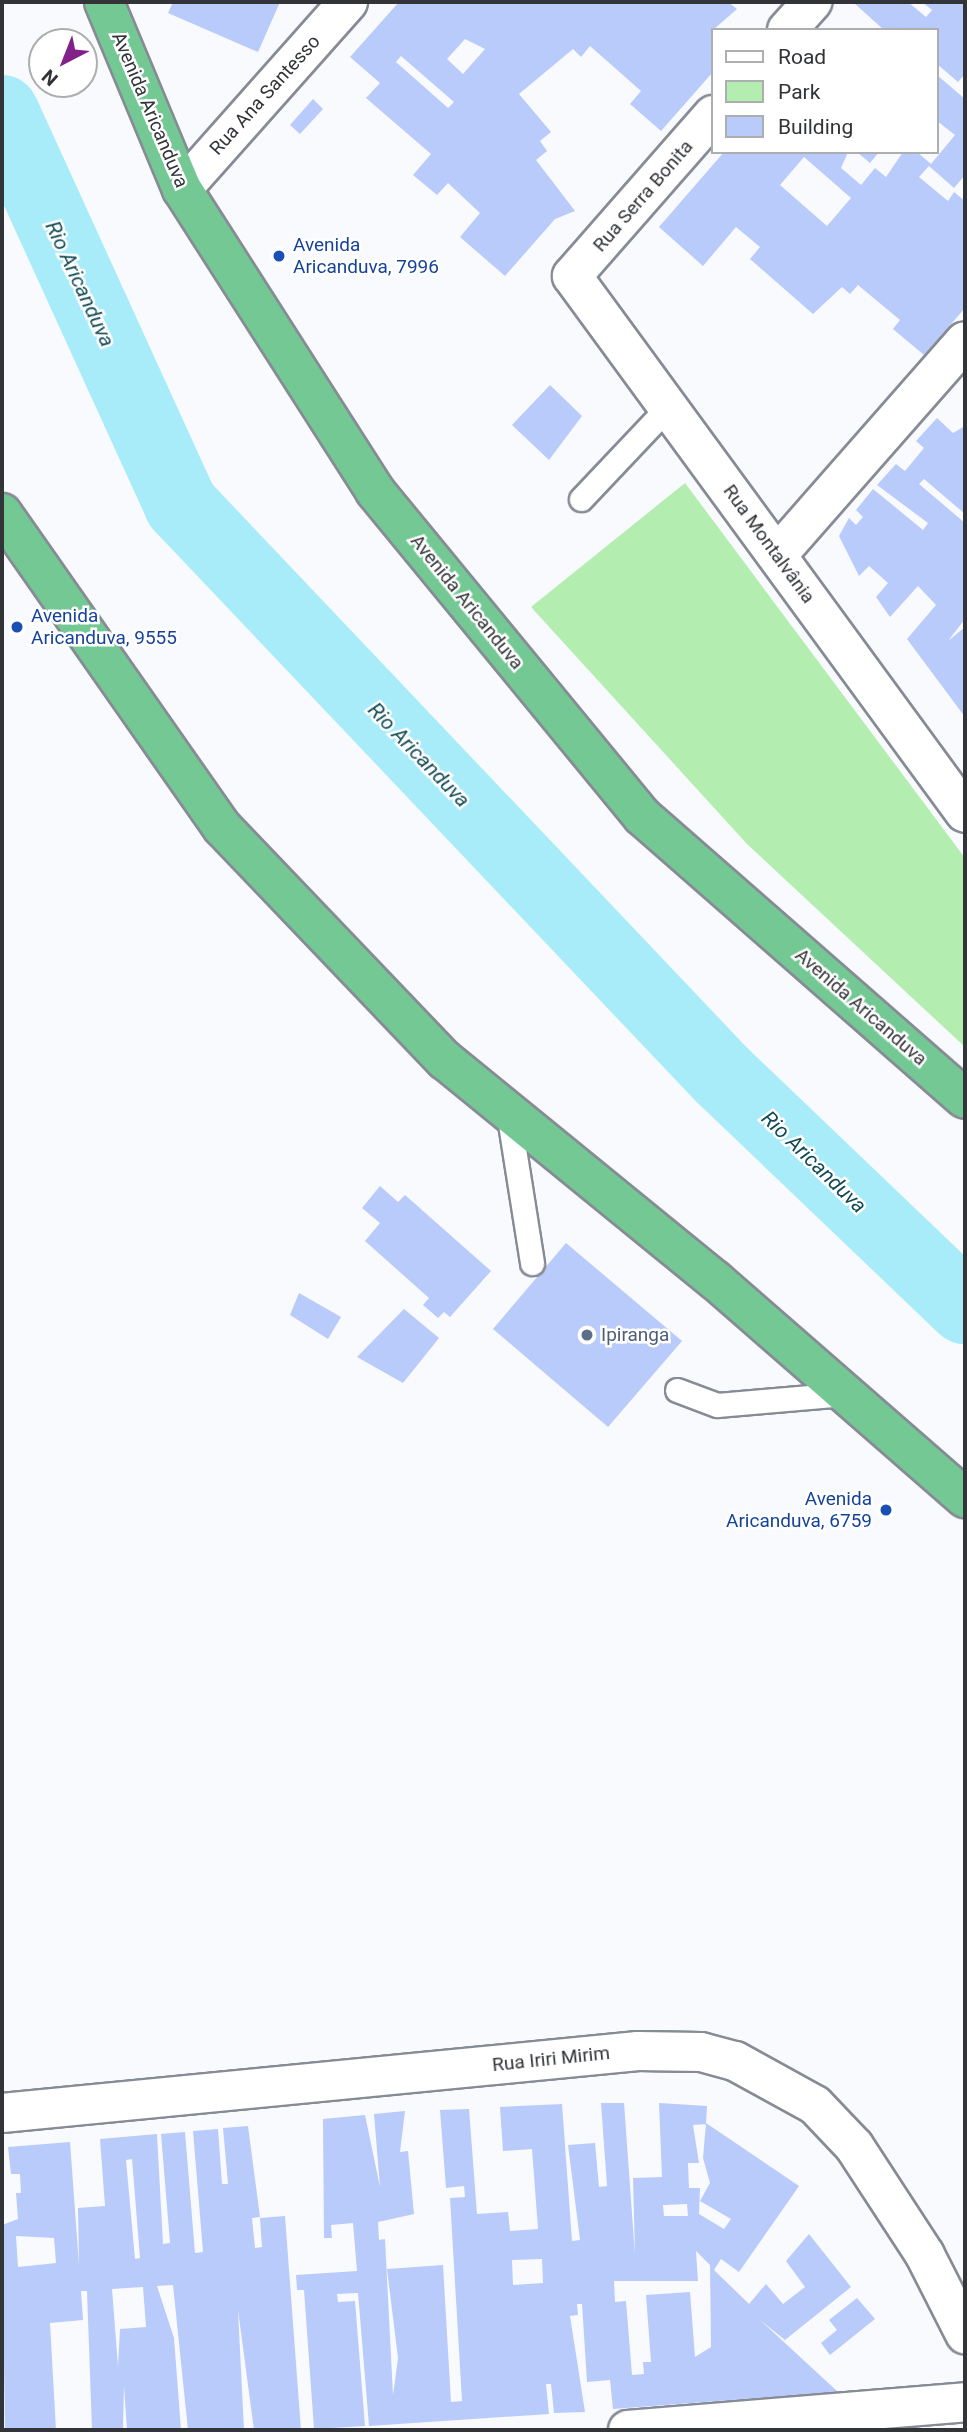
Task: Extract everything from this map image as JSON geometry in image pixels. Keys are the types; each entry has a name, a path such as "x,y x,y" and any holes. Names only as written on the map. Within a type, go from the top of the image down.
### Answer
{"highway":[{"name":"Avenida Aricanduva","path":"104,2 182,189 375,491 642,816 965,1099"},
{"path":"2,513 222,827 445,1060 845,1394 965,1498"}],"street":[{"path":"309,47 328,2"},
{"name":"Rua Ana Santesso","path":"182,189 348,2"},
{"path":"790,28 812,2"},
{"name":"Rua Serra Bonita","path":"572,276 712,116"},
{"name":"Rua Montalvânia","path":"572,276 965,813"},
{"path":"778,554 965,341"},
{"name":"Rua Iriri Mirim","path":"2,2113 638,2051 701,2052 735,2061 815,2105 854,2146 925,2255 965,2334"},
{"path":"628,2430 965,2402"}],"lane":[{"path":"582,499 669,405"},
{"path":"508,1111 532,1263"},
{"path":"677,1390 717,1405 845,1394"}],"green space":[{"path":"685,483 965,858 965,1047 747,844 531,607"}],"building":[{"path":"173,2 280,2 258,52 168,13"},
{"path":"399,2 728,2 737,9 712,28 712,73 661,131 630,104 641,91 590,46 581,57 573,49 519,94 551,132 540,141 547,151 536,160 575,211 555,219 505,276 460,237 480,213 448,183 437,195 413,175 431,154 366,98 380,83 350,57","holes":["465,39 485,49 463,74 447,59","401,56 454,102 448,108 396,62"]},
{"path":"908,2 926,17 932,10 922,2 965,2 965,74 958,82 939,66 939,28 882,28 854,3"},
{"path":"939,77 965,99 965,175 954,188 929,166 919,177 948,201 954,192 965,201 965,308 924,355 893,329 900,320 858,285 850,294 842,287 813,314 750,259 760,247 736,227 703,266 659,227 722,154 847,154 841,168 861,185 875,168 886,177 902,154 919,154 931,164 955,135 939,123","holes":["804,157 851,198 827,226 780,185"]},
{"path":"313,99 323,109 300,134 290,125"},
{"path":"859,154 877,154 870,163"},
{"path":"550,385 582,416 549,460 512,425"},
{"path":"937,418 953,433 965,426 965,514 924,479 919,484 965,523 965,619 948,641 965,627 965,717 907,639 936,605 918,586 890,617 876,597 888,583 869,566 859,576 839,536 849,518 856,525 863,517 856,510 873,489 923,530 928,523 877,485 896,464 905,471 924,448 916,441"},
{"path":"380,1186 398,1202 405,1195 491,1271 450,1317 444,1312 438,1318 423,1305 429,1298 365,1241 380,1223 362,1208"},
{"name":"Ipiranga","path":"566,1243 682,1341 608,1427 493,1329"},
{"path":"299,1293 341,1317 328,1339 290,1315"},
{"path":"404,1309 439,1338 403,1383 357,1357"},
{"path":"601,2103 624,2103 635,2255 633,2178 662,2177 659,2103 707,2106 706,2123 799,2186 739,2272 721,2259 714,2270 749,2304 766,2284 783,2304 805,2287 786,2261 809,2234 851,2287 785,2340 760,2320 838,2392 613,2409 610,2380 587,2382 582,2304 577,2304 578,2315 570,2316 585,2412 554,2413 551,2384 546,2384 549,2414 369,2426 358,2293 337,2294 338,2302 355,2301 365,2426 314,2429 304,2290 297,2290 296,2275 357,2271 353,2223 331,2225 332,2238 324,2238 323,2119 365,2115 380,2187 374,2114 405,2111 400,2152 408,2151 414,2214 378,2222 379,2240 385,2239 393,2395 398,2358 387,2269 443,2265 451,2402 462,2401 450,2198 465,2197 464,2186 446,2188 440,2110 469,2109 477,2214 508,2212 510,2231 538,2229 532,2149 503,2151 500,2107 562,2104 572,2241 580,2240 568,2145 595,2143 599,2187 607,2186","holes":["706,2124 703,2158 710,2183 700,2201 731,2219 724,2229 699,2214 700,2188 689,2188 688,2163 699,2163 693,2125","687,2204 688,2216 664,2216 663,2205","696,2251 710,2265 711,2347 695,2357 690,2292 646,2295 651,2362 643,2362 644,2374 632,2375 626,2301 615,2302 614,2281 698,2281","542,2259 543,2283 513,2285 512,2260"]},
{"path":"248,2126 260,2217 252,2218 255,2248 262,2247 260,2218 285,2216 301,2430 254,2430 238,2310 244,2430 188,2430 173,2285 157,2286 174,2338 181,2430 127,2430 124,2386 123,2430 92,2430 87,2291 81,2291 83,2320 50,2323 56,2430 5,2430 2,2225 18,2219 16,2193 21,2193 20,2174 11,2174 8,2147 70,2142 79,2265 78,2208 105,2206 100,2139 157,2134 163,2244 170,2243 161,2134 185,2132 195,2253 203,2252 193,2131 218,2129 222,2184 228,2184 223,2128","holes":["132,2159 140,2258 135,2259 126,2160","16,2236 54,2238 56,2263 18,2267","143,2287 146,2327 120,2329 118,2366 112,2289"]},
{"path":"857,2298 875,2319 830,2355 821,2343 837,2330 829,2320"}],"waterway":[{"name":"Rio Aricanduva","path":"2,112 181,505 722,1075 965,1307"}],"place":[{"name":"Avenida Aricanduva, 7996","path":"279,256"},
{"name":"Avenida Aricanduva, 9555","path":"17,627"},
{"name":"Ipiranga","path":"587,1335"},
{"name":"Avenida Aricanduva, 6759","path":"886,1510"}]}
